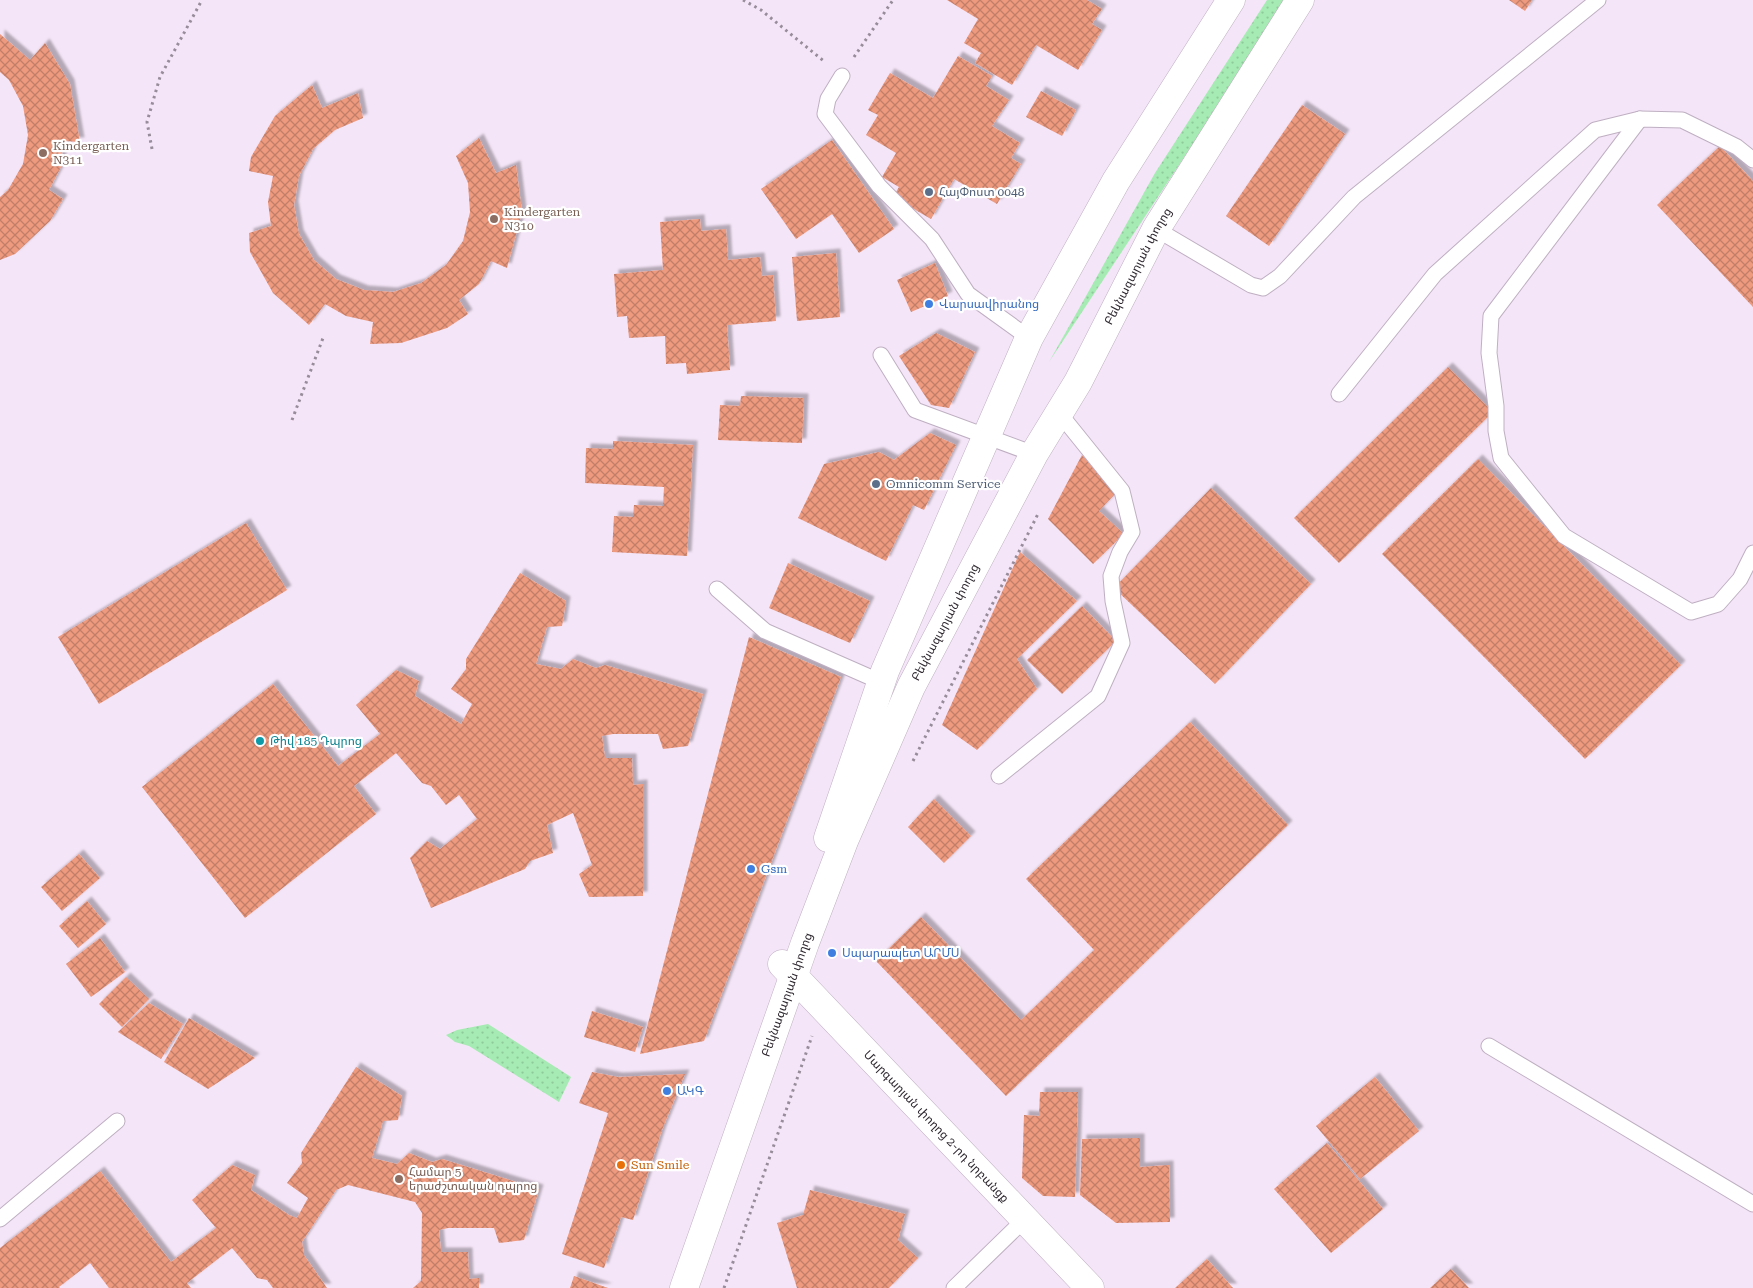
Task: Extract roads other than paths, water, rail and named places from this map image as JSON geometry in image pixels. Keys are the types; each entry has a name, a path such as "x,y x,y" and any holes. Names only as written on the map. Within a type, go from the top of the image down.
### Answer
{"street":[{"name":"Բեկնազարյան փողոց","path":"684,1288 881,682 1029,338 1116,181 1231,0"},
{"name":"Բեկնազարյան փողոց","path":"671,1288 746,1076 788,970 911,687 1034,454 1060,414 1156,229 1300,0"},
{"name":"Մարգարյան փողոց 2-րդ նրբանցք","path":"788,970 1090,1288"}],"lane":[{"path":"1156,229 1251,285 1263,288 1280,276 1354,198 1598,0"},
{"path":"842,76 828,99 825,114 879,186 932,239 968,294 1029,338"},
{"path":"1339,394 1436,274 1595,130 1640,119 1682,120 1737,147 1753,160"},
{"path":"1640,119 1491,316 1489,353 1496,406 1496,431 1501,458 1564,536 1691,612 1718,604 1740,579 1753,552"},
{"path":"881,355 915,410 1034,454"},
{"path":"999,776 1098,696 1122,643 1113,601 1111,576 1120,552 1132,532 1122,492 1060,414"},
{"path":"717,589 765,631 881,682"},
{"path":"1489,1046 1753,1204"},
{"path":"0,1219 117,1121"},
{"path":"954,1288 1024,1218"}],"place":[{"name":"Kindergarten N311","path":"43,153"},
{"name":"ՀայՓոստ 0048","path":"929,192"},
{"name":"Kindergarten N310","path":"494,219"},
{"name":"Վարսավիրանոց","path":"929,304"},
{"name":"Omnicomm Service","path":"876,484"},
{"name":"Թիվ 185 Դպրոց","path":"260,741"},
{"name":"Gsm","path":"751,869"},
{"name":"Սպարապետ ԱՐՄՍ","path":"832,953"},
{"name":"ԱԿԳ","path":"667,1091"},
{"name":"Sun Smile","path":"621,1165"},
{"name":"Համար 5 երաժշտական դպրոց","path":"399,1179"}]}
